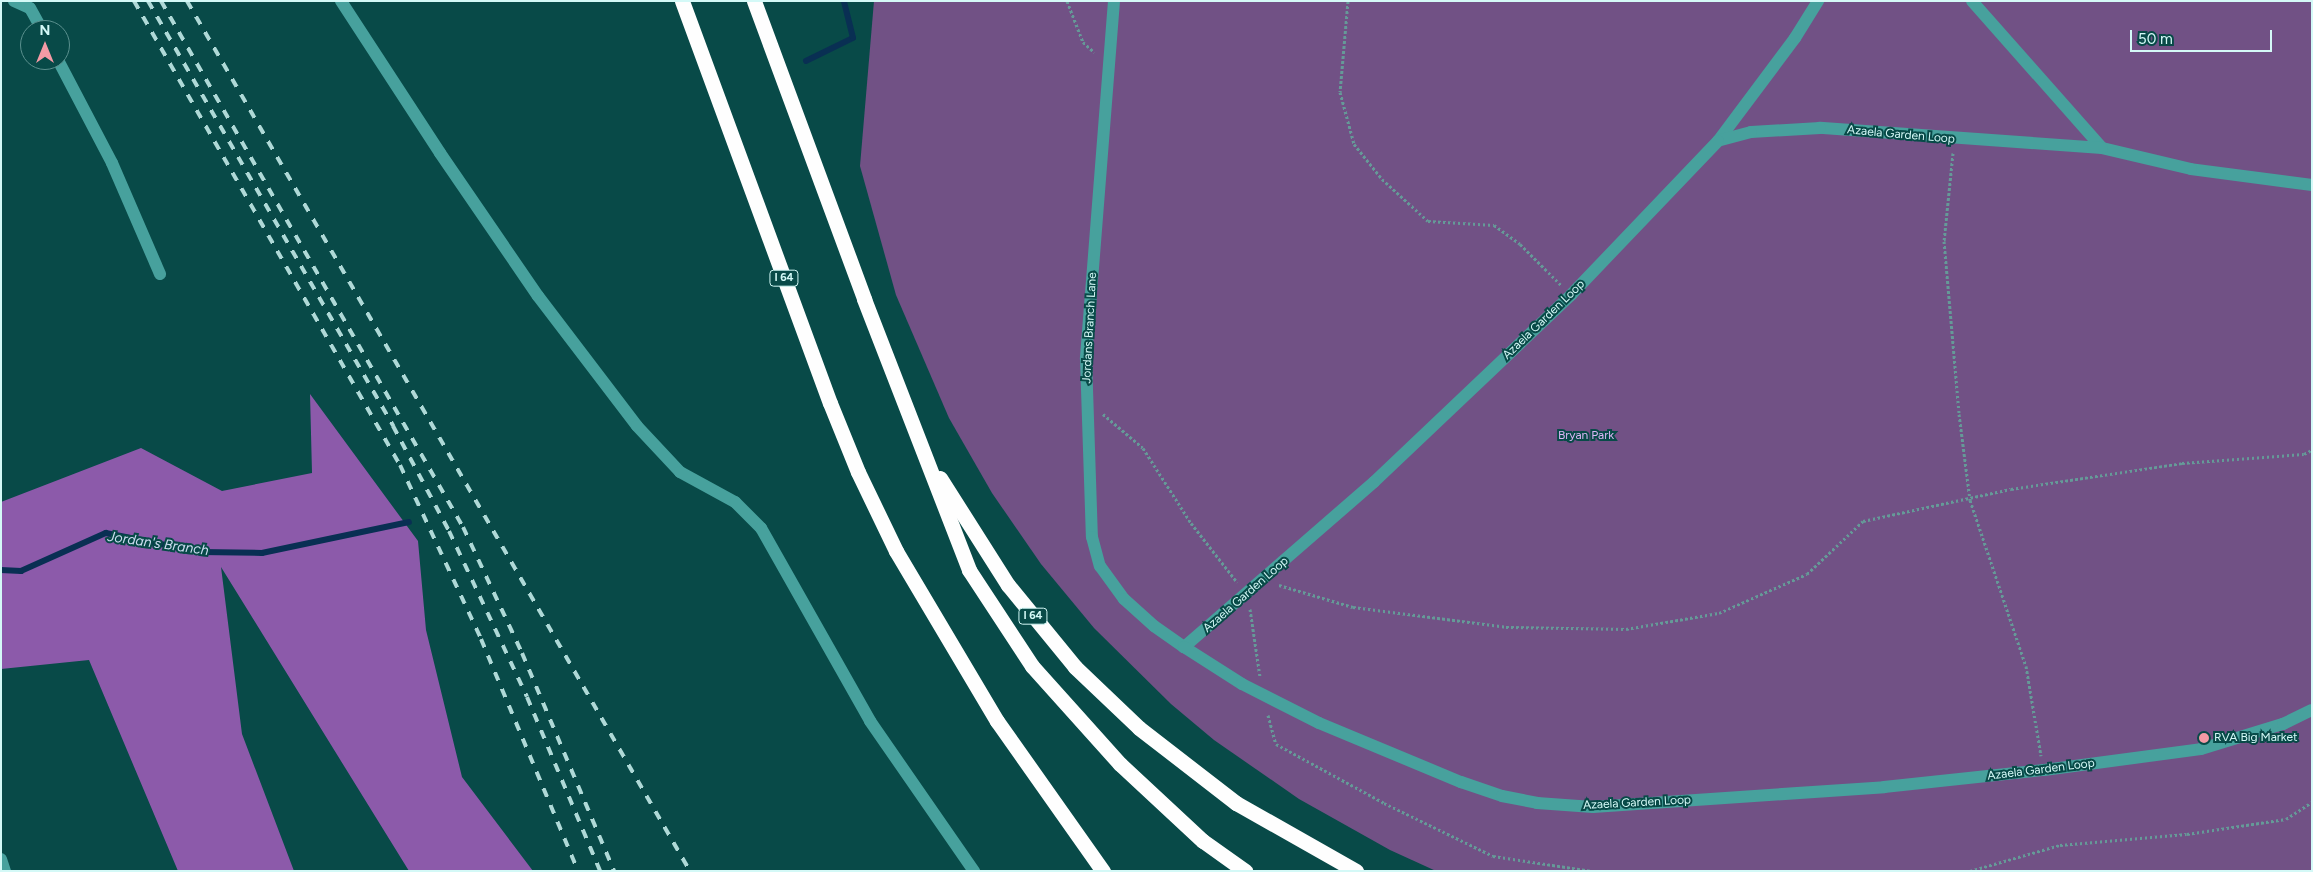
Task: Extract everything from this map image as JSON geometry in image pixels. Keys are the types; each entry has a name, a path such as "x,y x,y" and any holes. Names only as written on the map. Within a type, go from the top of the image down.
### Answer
{"highway":[{"name":"I 64","path":"682,1 830,403 896,551 997,721 1104,871"},
{"name":"I 64","path":"754,1 919,445 1008,585 1075,667 1139,728 1236,804 1356,871"},
{"path":"919,445 970,570 1032,666 1120,764 1203,841 1245,871"}],"street":[{"path":"14,1 30,8 37,20"},
{"path":"341,1 440,153 528,280 637,426 680,472 735,502 761,528 870,721 974,871"},
{"name":"Jordans Branch Lane","path":"1114,1 1086,359 1092,537 1100,566 1124,598 1154,626 1184,647"},
{"path":"1718,141 1795,38 1818,1"},
{"path":"1972,1 2102,148"},
{"path":"63,70 112,162 160,274"},
{"name":"Azaela Garden Loop","path":"2312,185 2191,169 2102,148 1955,140 1820,128 1751,132 1718,141 1571,295 1374,482 1248,595 1184,647 1262,695 1319,723 1461,782 1502,796 1538,803 1593,807 1884,787 2044,770 2201,749 2283,724 2312,710"},
{"path":"1,859 5,871"}],"path":[{"path":"1067,1 1083,42 1110,66"},
{"path":"1348,1 1340,92 1354,144 1382,179 1428,220 1494,225 1520,244 1571,295"},
{"path":"1955,140 1944,241 1959,414 1970,500 2026,666 2044,770"},
{"path":"1088,402 1143,448 1191,523 1248,595 1262,695 1276,744 1384,803 1493,856 1592,871"},
{"path":"1264,581 1353,607 1506,627 1626,629 1719,613 1808,574 1863,521 2011,490 2182,463 2304,454 2312,450"},
{"path":"1970,871 2060,845 2186,834 2286,819 2312,802"}],"green space":[{"name":"Bryan Park","path":"874,1 2312,1 2312,871 1436,871 1390,850 1299,799 1214,740 1171,704 1094,628 1041,564 992,493 949,418 896,295 860,166"}],"shaded area":[{"path":"310,394 418,541 426,630 462,777 533,871 409,871 221,567 242,734 294,871 178,871 89,660 1,669 1,502 141,448 222,491 312,473"}],"waterway":[{"name":"Jordan's Branch","path":"806,61 853,38 844,1"},
{"name":"Jordan's Branch","path":"1,570 21,571 106,533 201,552 262,553 409,522"}],"railway":[{"path":"134,1 400,465 481,639 578,871"},
{"path":"148,1 393,426 449,531 527,697 600,871"},
{"path":"161,1 463,527 522,653 614,871"},
{"path":"187,1 690,871"}],"place":[{"name":"RVA Big Market","path":"2204,738"}]}
